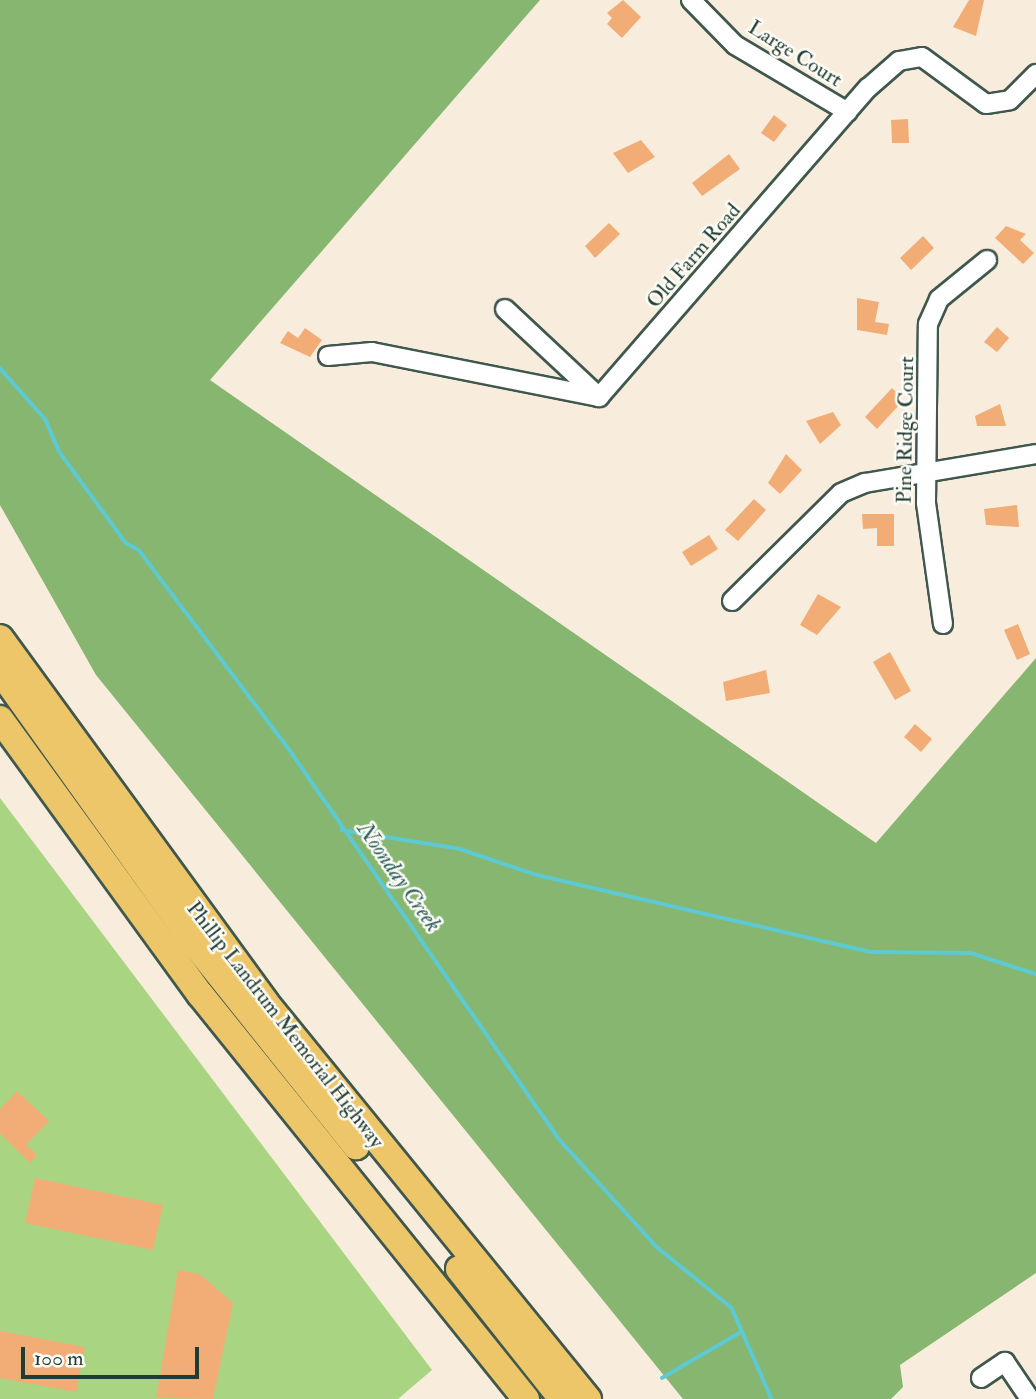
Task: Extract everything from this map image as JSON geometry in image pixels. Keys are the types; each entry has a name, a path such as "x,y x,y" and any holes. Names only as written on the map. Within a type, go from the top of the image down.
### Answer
{"highway":[{"name":"Phillip Landrum Memorial Highway","path":"0,638 271,1011 588,1399"},
{"path":"0,671 197,947 562,1399"},
{"path":"0,719 200,994 526,1399"}],"street":[{"name":"Large Court","path":"691,0 735,45 848,112"},
{"name":"Old Farm Road","path":"598,397 848,112 899,61 922,57 986,104 1010,100 1036,74"},
{"name":"Pine Ridge Court","path":"943,624 926,503 929,324 939,299 987,260"},
{"path":"505,309 598,397"},
{"path":"328,356 372,352 598,397"},
{"path":"732,601 841,493 928,471 1036,454"},
{"path":"981,1378 1005,1362 1030,1399"}],"green space":[{"path":"0,0 540,0 210,380 876,843 1036,658 1036,1273 900,1365 903,1387 891,1399 683,1399 96,675 0,505"},
{"path":"0,798 432,1370 398,1399 0,1399"}],"building":[{"path":"623,0 641,17 622,38 607,24 612,18 607,13"},
{"path":"969,0 984,0 976,36 953,27"},
{"path":"774,115 787,125 774,142 761,133"},
{"path":"908,119 909,143 892,143 891,120"},
{"path":"641,140 655,157 628,173 613,153"},
{"path":"729,154 740,169 702,196 692,183"},
{"path":"609,223 620,234 595,258 585,246"},
{"path":"1006,226 1026,234 1020,240 1034,253 1023,264 995,238"},
{"path":"923,236 934,248 911,270 900,258"},
{"path":"857,298 879,302 875,322 889,324 887,335 857,330"},
{"path":"997,327 1009,338 997,352 984,342"},
{"path":"305,328 322,340 310,357 280,343 288,331 298,338"},
{"path":"892,388 901,397 899,405 877,429 865,417"},
{"path":"1000,404 1006,426 977,426 975,416"},
{"path":"833,412 841,425 820,444 806,421"},
{"path":"786,454 802,470 780,494 768,483"},
{"path":"754,499 766,510 738,541 725,530"},
{"path":"1017,505 1019,527 986,525 984,509"},
{"path":"862,514 894,514 894,546 877,546 877,528 863,529"},
{"path":"709,535 718,549 691,566 682,552"},
{"path":"818,594 841,607 817,635 800,625"},
{"path":"1018,624 1030,654 1017,660 1004,630"},
{"path":"890,652 911,691 895,700 873,662"},
{"path":"766,670 770,693 726,701 723,682"},
{"path":"915,724 932,739 921,752 904,737"},
{"path":"17,1091 49,1121 26,1145 37,1155 30,1163 0,1133 0,1109"},
{"path":"35,1178 163,1205 153,1250 25,1223"},
{"path":"178,1270 200,1274 233,1303 213,1399 156,1398"},
{"path":"0,1331 85,1347 76,1392 0,1378"}],"waterway":[{"name":"Noonday Creek","path":"0,368 46,420 59,451 126,543 139,550 289,749 559,1139 657,1247 732,1308 772,1399"},
{"path":"342,830 460,849 537,875 871,952 971,953 1036,974"},
{"path":"662,1378 741,1332"}]}
